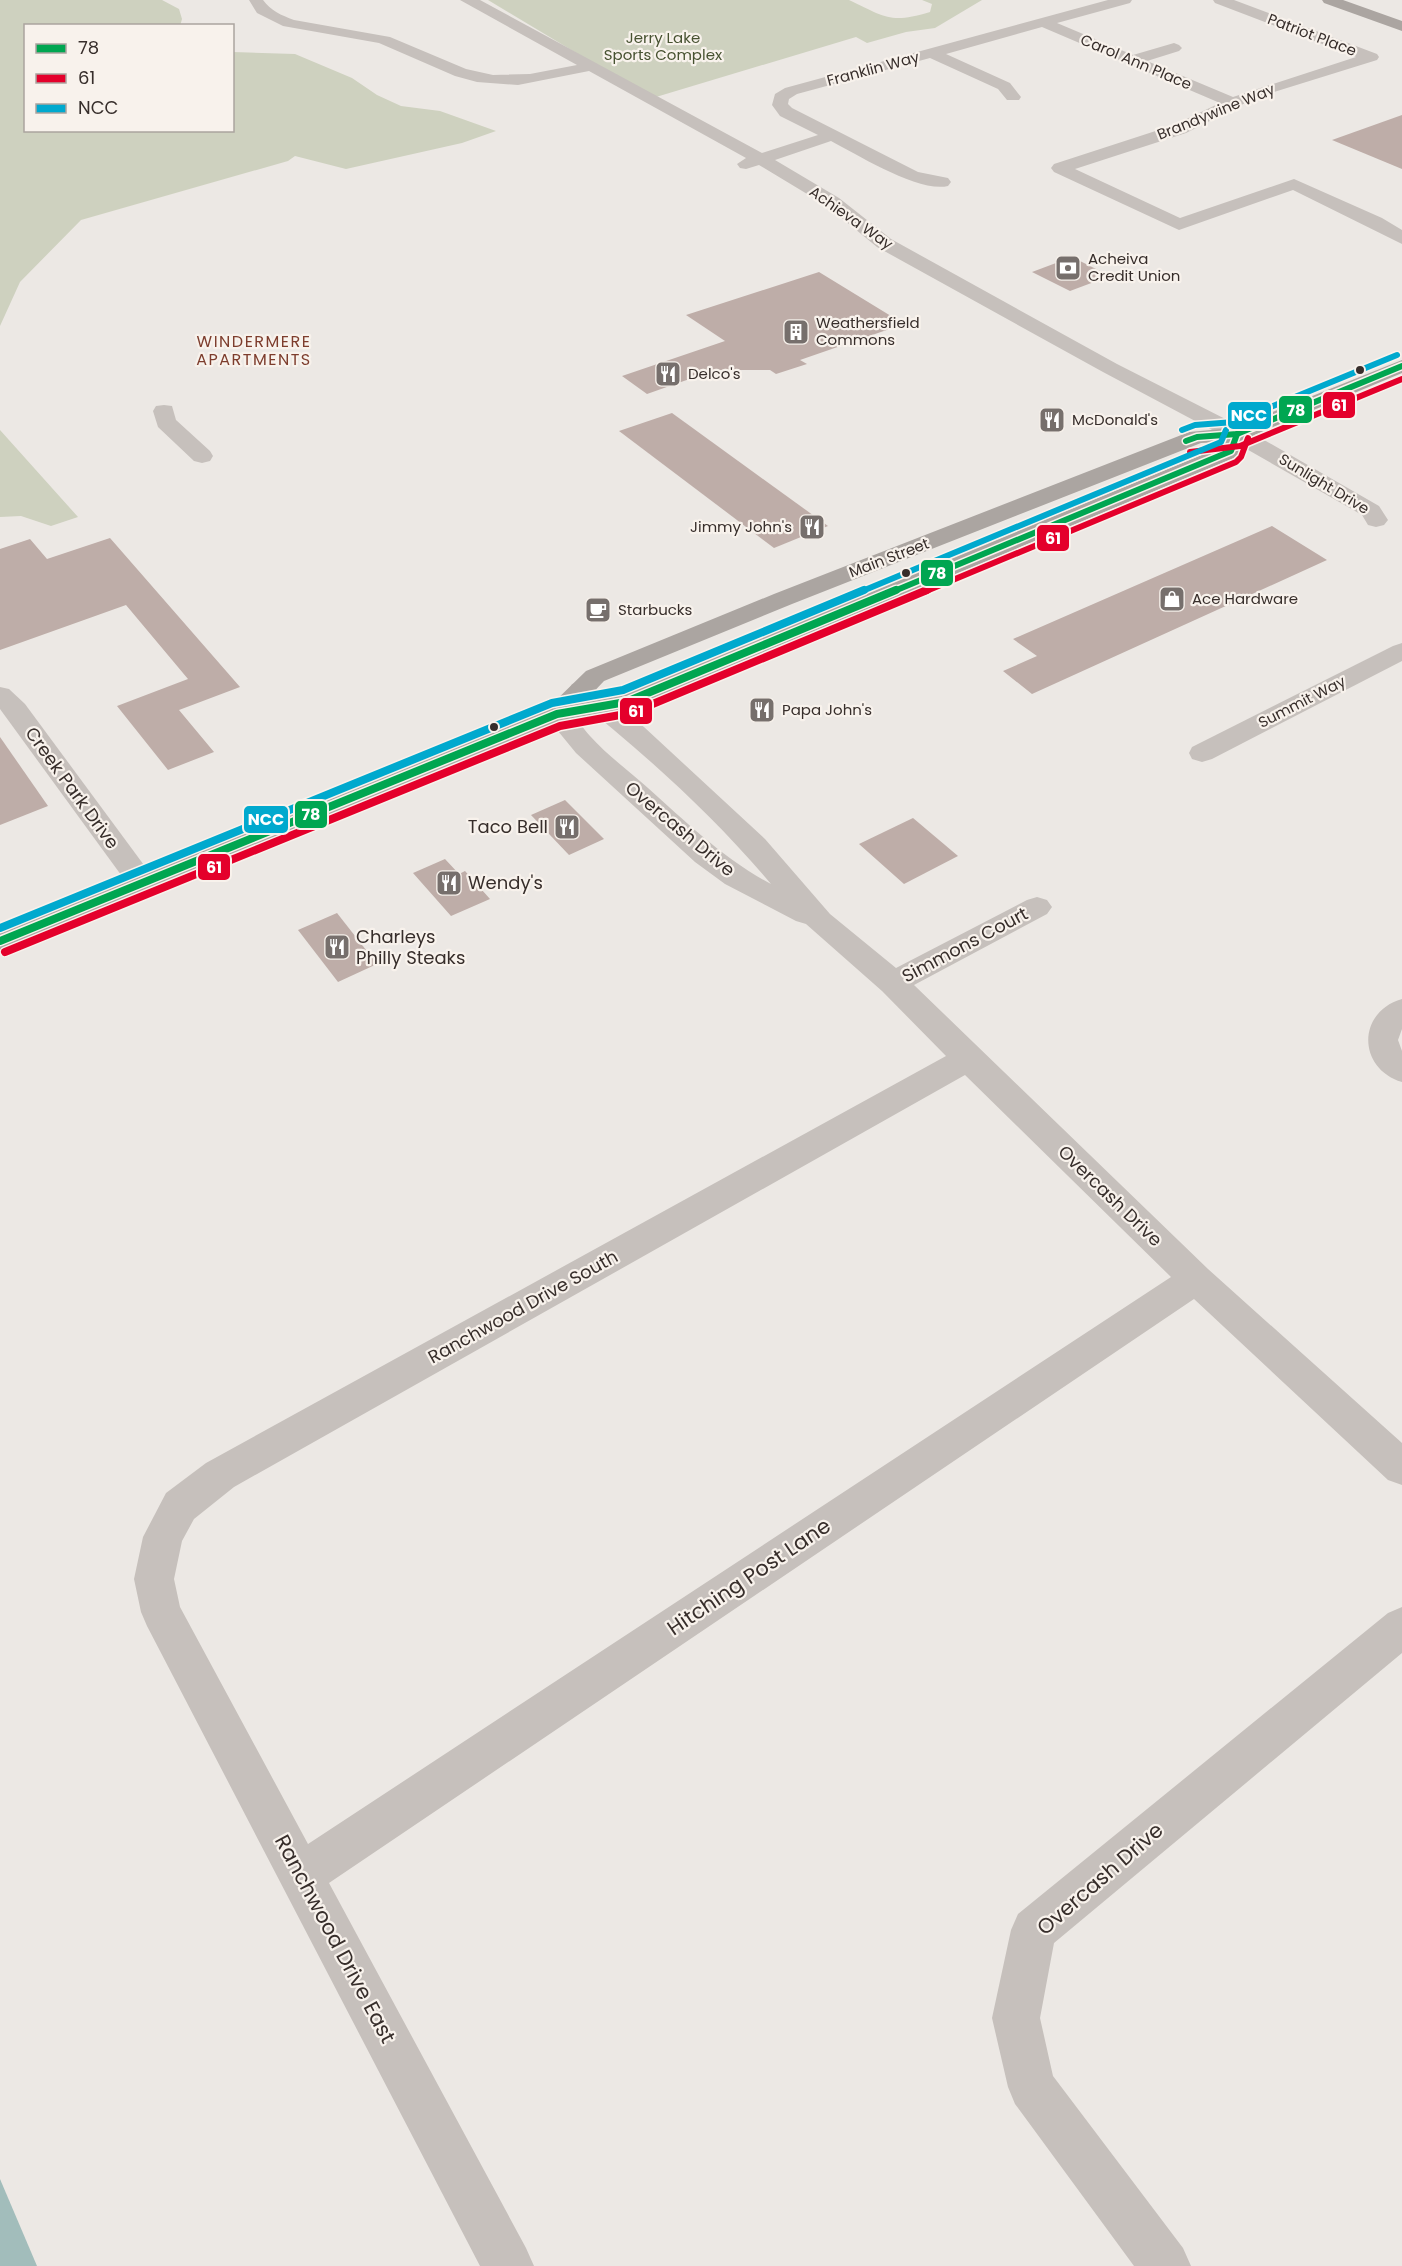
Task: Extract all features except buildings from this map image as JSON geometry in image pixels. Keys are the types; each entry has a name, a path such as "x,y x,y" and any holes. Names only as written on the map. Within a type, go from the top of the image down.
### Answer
{"main road":[{"path":"1329,0 1402,26"},
{"path":"1355,0 1402,16"},
{"name":"Main Street","path":"0,941 557,714 591,698 626,702 822,621 1234,442 1402,366"},
{"name":"Main Street","path":"591,698 595,676 886,559 1197,437 1234,442"},
{"path":"822,621 825,608 868,586 879,577 886,559"}],"street":[{"path":"256,0 264,13 276,19 388,41 453,70 492,80 534,78 583,68"},
{"name":"Achieva Way","path":"466,0 523,40 583,68 706,141 752,161 833,202 884,243 1150,390 1234,442"},
{"name":"Franklin Way","path":"833,135 786,112 780,105 781,97 791,91 1125,0"},
{"name":"Patriot Place","path":"1220,0 1371,57"},
{"path":"319,29 334,16"},
{"path":"338,32 360,19"},
{"name":"Carol Ann Place","path":"1042,22 1231,102"},
{"path":"1132,60 1174,48"},
{"path":"932,53 1004,86 1013,97"},
{"name":"Brandywine Way","path":"1371,57 1231,102 1180,129 1060,168 1179,224 1294,184 1376,222 1402,238"},
{"path":"752,161 833,135 913,177 942,182"},
{"name":"Achieva Way","path":"752,161 796,192 862,245 963,307"},
{"path":"1086,377 1137,405"},
{"path":"164,411 166,422 202,456"},
{"path":"1167,422 1197,437"},
{"name":"Sunlight Drive","path":"1234,442 1353,517 1386,525"},
{"name":"Summit Way","path":"1202,753 1402,651"},
{"name":"Creek Park Drive","path":"0,695 16,710 142,883"},
{"name":"Overcash Drive","path":"591,698 635,733 755,846 820,921 893,982 968,1059 1196,1279 1402,1468"},
{"name":"Overcash Drive","path":"557,714 585,747 705,855 735,877 820,921"},
{"name":"Simmons Court","path":"893,982 1036,907"},
{"path":"1393,1059 1381,1040 1384,1027 1402,1010"},
{"name":"Ranchwood Drive South","path":"161,1612 154,1579 163,1537 180,1506 220,1476 968,1059"},
{"name":"Hitching Post Lane","path":"302,1875 1196,1279"},
{"name":"Ranchwood Drive East","path":"161,1612 508,2266"},
{"name":"Overcash Drive","path":"1165,2266 1032,2087 1016,2018 1034,1930 1402,1627"}],"green space":[{"path":"0,0 162,0 179,9 182,19 181,24 24,24 24,132 234,132 234,52 295,54 352,78 377,95 401,106 440,111 496,131 462,143 346,169 295,156 288,161 81,220 20,282 0,326"},
{"name":"Jerry Lake Sports Complex","path":"488,0 849,0 888,17 906,18 930,12 932,4 922,0 982,0 935,28 906,32 867,43 856,37 656,97 583,57"},
{"path":"0,430 78,517 51,526 21,516 0,517"}],"water":[{"path":"0,2179 37,2266 0,2266"}],"transit line":[{"name":"NCC","path":"1182,430 1195,425 1234,422 1397,355"},
{"name":"78","path":"1186,441 1197,437 1237,434 1402,366"},
{"name":"61","path":"1190,452 1240,446 1402,379"},
{"name":"NCC","path":"0,928 552,703 623,690 1221,442 1226,430"},
{"name":"78","path":"0,941 557,714 626,702 1231,451 1237,434"},
{"name":"61","path":"5,952 560,726 631,713 1236,462 1241,457 1248,438"}],"place":[{"name":"Acheiva Credit Union","path":"1068,268"},
{"name":"Weathersfield Commons","path":"796,332"},
{"name":"Delco's","path":"668,374"},
{"name":"McDonald's","path":"1052,420"},
{"name":"Jimmy John's","path":"812,527"},
{"name":"Ace Hardware","path":"1172,599"},
{"name":"Starbucks","path":"598,610"},
{"name":"Papa John's","path":"762,710"},
{"name":"Taco Bell","path":"567,827"},
{"name":"Wendy's","path":"449,883"},
{"name":"Charleys Philly Steaks","path":"337,947"}],"district":[{"name":"WINDERMERE APARTMENTS","path":"254,350"}]}
